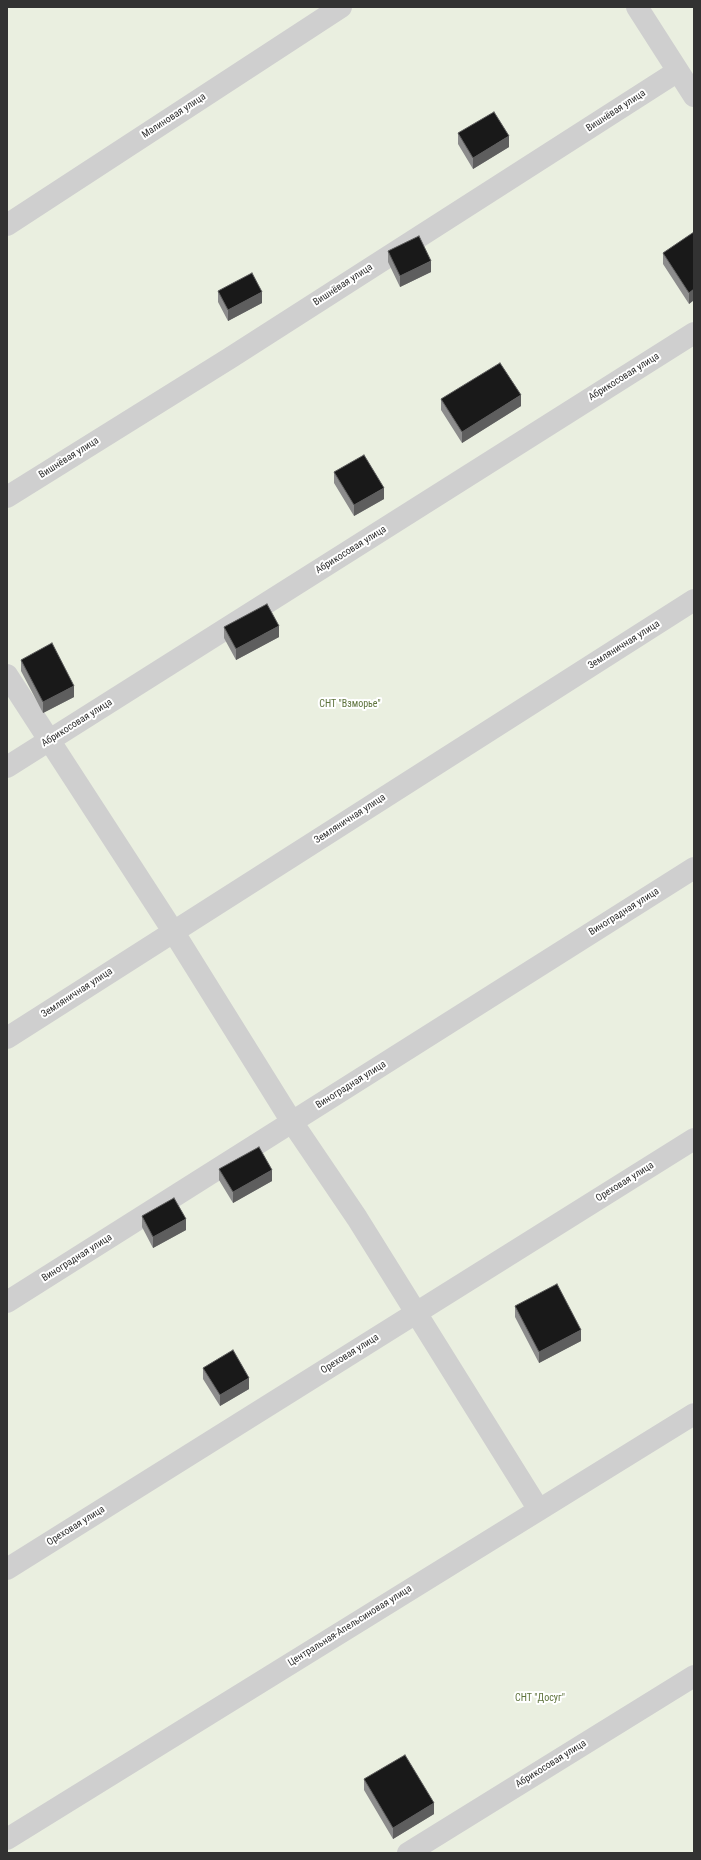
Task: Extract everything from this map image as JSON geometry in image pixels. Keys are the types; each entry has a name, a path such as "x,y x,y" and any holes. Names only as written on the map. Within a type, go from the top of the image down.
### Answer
{"lane":[{"name":"Малиновая улица","path":"7,224 341,7"},
{"path":"637,7 694,96"},
{"name":"Вишнёвая улица","path":"7,497 230,358 678,71"},
{"name":"Абрикосовая улица","path":"7,767 694,333"},
{"name":"Земляничная улица","path":"7,1038 694,600"},
{"path":"7,675 173,931 292,1122 356,1218 539,1510"},
{"name":"Виноградная улица","path":"7,1302 694,868"},
{"name":"Ореховая улица","path":"7,1569 694,1139"},
{"name":"Центральная-Апельсиновая улица","path":"7,1839 694,1414"},
{"name":"Абрикосовая улица","path":"408,1853 694,1676"}],"green space":[{"name":"СНТ \"Взморье\"","path":"7,7 694,7 694,1402 7,1830"},
{"name":"СНТ \"Досуг\"","path":"694,1422 694,1853 7,1853 7,1848"}],"building":[{"path":"494,112 509,136 473,158 458,133"},
{"path":"694,232 694,289 689,293 663,253"},
{"path":"419,236 431,261 400,276 388,251"},
{"path":"252,273 262,292 228,310 218,291"},
{"path":"500,363 521,395 462,432 441,399"},
{"path":"364,455 384,488 354,505 334,472"},
{"path":"267,604 279,626 236,649 224,627"},
{"path":"52,643 74,686 43,702 21,660"},
{"path":"259,1147 272,1170 233,1192 219,1169"},
{"path":"174,1198 186,1219 153,1237 142,1216"},
{"path":"557,1284 581,1330 539,1352 515,1306"},
{"path":"233,1350 249,1378 220,1395 203,1368"},
{"path":"405,1755 434,1803 393,1828 364,1779"}]}
